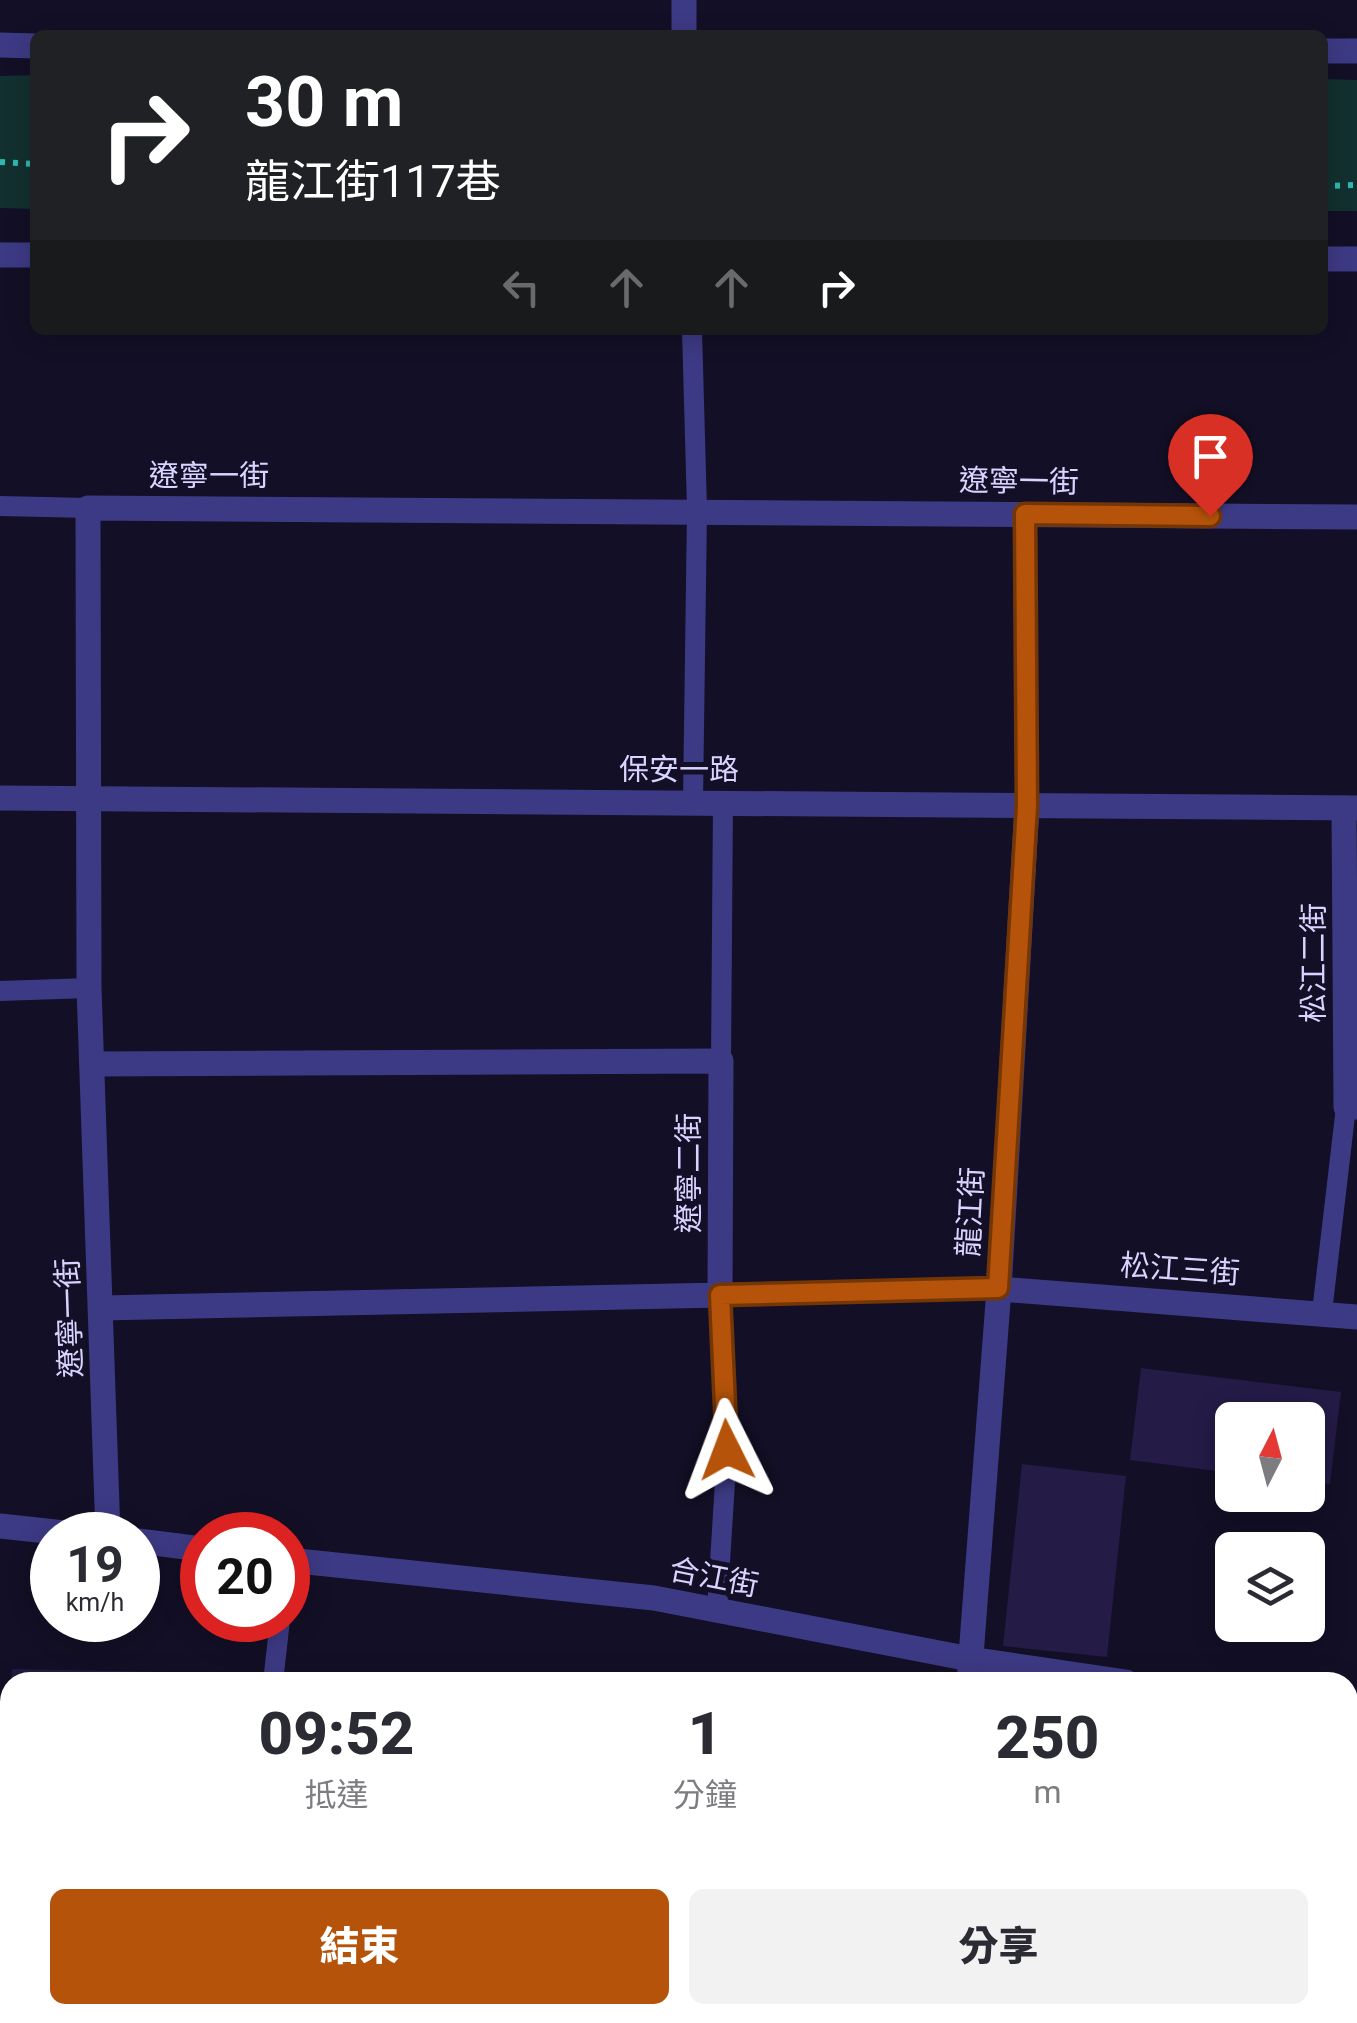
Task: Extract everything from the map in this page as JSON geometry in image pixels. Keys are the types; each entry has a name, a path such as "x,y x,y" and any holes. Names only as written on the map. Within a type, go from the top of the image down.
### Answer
{"street":[{"path":"684,0 684,30"},
{"path":"0,46 30,46"},
{"path":"1328,51 1357,51"},
{"path":"0,255 30,255"},
{"path":"1328,259 1357,259"},
{"name":"遼寧一街","path":"107,1512 89,988 88,508 698,509 1357,517"},
{"name":"保安一路","path":"0,798 1350,808"},
{"name":"龍江街","path":"969,1671 998,1288 1027,806"},
{"name":"松江二街","path":"1350,808 1352,1107"},
{"path":"92,1064 721,1061"},
{"name":"遼寧二街","path":"720,1295 721,1061"},
{"name":"松江三街","path":"998,1288 1357,1316"},
{"path":"101,1308 720,1295"},
{"path":"0,1526 30,1529"},
{"name":"合江街","path":"310,1562 654,1598 969,1671"}],"lane":[{"path":"692,335 698,509 693,802"},
{"path":"0,506 88,508"},
{"path":"1025,514 1027,806"},
{"path":"721,1061 723,802"},
{"path":"0,991 89,988"},
{"path":"1322,1312 1352,1107"},
{"path":"717,1610 727,1450 720,1295 998,1288"},
{"path":"273,1672 277,1642"}],"path":[{"path":"0,162 30,164"},
{"path":"1328,186 1357,186"}],"green space":[{"path":"30,75 30,209 0,208 0,76"},
{"path":"1328,79 1357,80 1357,211 1328,211"}],"building":[{"path":"1141,1368 1341,1392 1330,1484 1325,1484 1325,1402 1215,1402 1215,1471 1130,1460"},
{"path":"1022,1464 1126,1476 1107,1657 1003,1646"},
{"path":"12,1669 167,1672 12,1672"}],"route":[{"path":"727,1450 720,1295 998,1288 1027,806 1025,514 1210,516"}]}
